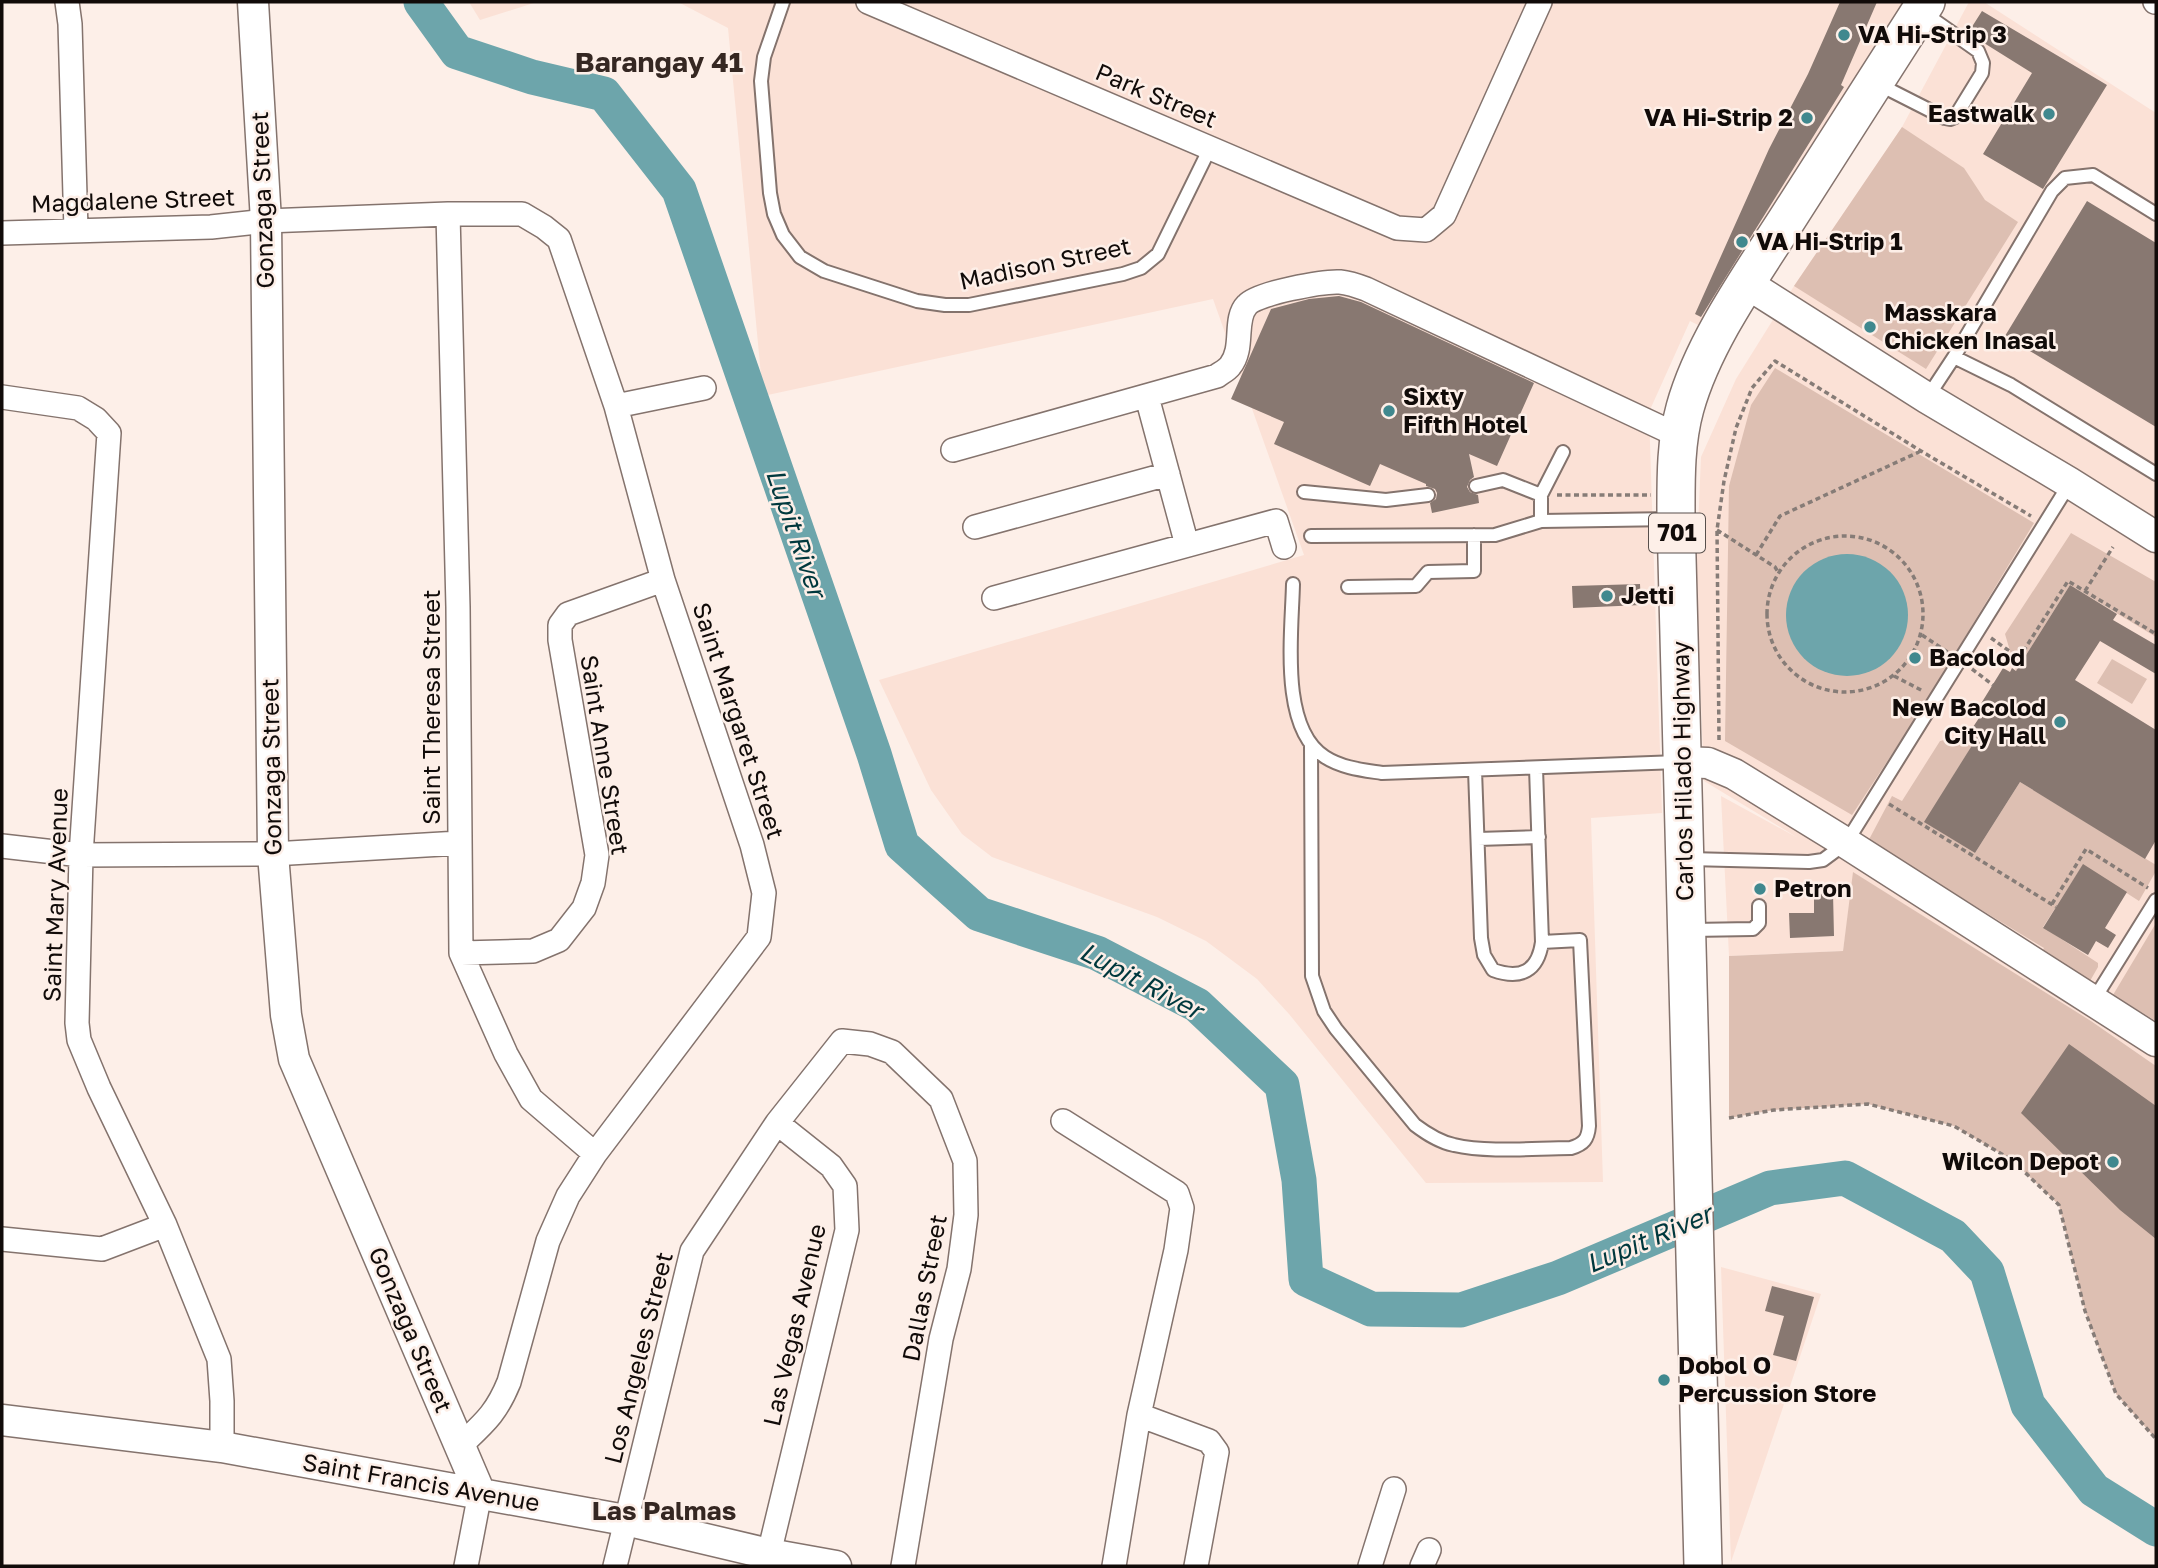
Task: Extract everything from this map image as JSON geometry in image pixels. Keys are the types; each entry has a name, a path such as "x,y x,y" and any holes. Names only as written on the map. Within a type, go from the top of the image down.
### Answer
{"main road":[{"name":"Carlos Hilado Highway","path":"1703,1566 1676,507 1679,436 1692,384 1716,335 1746,283 1923,6"}],"street":[{"path":"67,2 70,24 76,230"},
{"name":"Gonzaga Street","path":"253,2 266,221 273,853 286,1015 294,1059 480,1493"},
{"name":"Park Street","path":"869,2 1397,228 1426,230 1444,215 1537,3"},
{"name":"Saint Theresa Street","path":"448,214 458,607 461,953 506,1055 531,1100 595,1154"},
{"name":"Saint Margaret Street","path":"266,221 522,214 559,239 616,406 663,580 752,845 764,893 759,937 595,1154 568,1196 548,1241 501,1402 489,1419 460,1446"},
{"name":"Magdalene Street","path":"2,233 211,227 266,221"},
{"path":"953,450 1204,382 1230,366 1237,354 1240,321 1245,306 1259,296 1338,282 1366,289 1679,436"},
{"path":"1746,283 1927,398 2156,537"},
{"path":"616,406 704,388"},
{"name":"Saint Mary Avenue","path":"2,397 79,408 96,419 109,433 81,855 77,1023 79,1040 99,1088 165,1225 219,1359 222,1447"},
{"path":"1146,397 1188,545"},
{"path":"975,527 1168,474"},
{"path":"994,598 1276,521 1284,547"},
{"name":"Saint Anne Street","path":"461,953 533,951 559,940 584,908 593,883 597,855 560,640 560,625 568,614 663,580"},
{"path":"1682,762 1708,764 1734,774 2156,1041"},
{"path":"2,846 81,855 273,853 459,844"},
{"name":"Los Angeles Street","path":"615,1566 692,1251 777,1123 842,1041"},
{"name":"Dallas Street","path":"842,1041 870,1044 892,1052 941,1100 965,1161 967,1215 959,1269 941,1339 903,1566"},
{"path":"1063,1121 1177,1194 1182,1208 1176,1250 1139,1415 1114,1566"},
{"name":"Las Vegas Avenue","path":"767,1560 847,1230 845,1186 831,1166 777,1123"},
{"path":"2,1239 102,1249 165,1225"},
{"path":"1139,1415 1209,1441 1217,1452 1196,1566"},
{"name":"Saint Francis Avenue","path":"2,1420 222,1447 625,1520 767,1560 836,1566"},
{"path":"1370,1566 1394,1489"},
{"path":"466,1566 480,1493"}],"lane":[{"name":"Madison Street","path":"783,2 764,57 761,81 770,193 774,214 783,235 800,257 824,271 917,301 944,304 969,304 1123,274 1141,268 1158,254 1210,148"},
{"path":"1875,82 1945,118 1955,117 1982,73 1983,63 1978,51 1923,6"},
{"path":"1927,398 2052,191 2065,178 2093,175 2156,214"},
{"path":"1954,357 2011,385 2156,474"},
{"path":"1541,521 1541,495 1563,452"},
{"path":"1476,486 1503,480 1541,495"},
{"path":"1685,859 1759,866 1809,862 1823,860 1846,843 2070,483"},
{"path":"1304,492 1386,500 1428,495"},
{"path":"1311,536 1495,535 1541,521 1676,507"},
{"path":"1348,587 1416,586 1428,572 1474,571 1474,535"},
{"path":"1293,584 1293,690 1301,729 1311,745 1326,758 1351,768 1382,773 1682,762"},
{"path":"1311,745 1312,976 1318,996 1336,1029 1415,1125 1431,1137 1453,1145 1480,1148 1571,1148 1586,1141 1589,1126 1580,940 1542,942"},
{"path":"1475,770 1481,938 1484,955 1493,970 1507,975 1523,973 1533,967 1540,957 1542,942 1536,768"},
{"path":"1478,839 1539,837"},
{"path":"2093,1001 2156,900"},
{"path":"1687,930 1754,929 1759,923 1759,906"}],"path":[{"path":"1718,739 1717,530 1724,481 1736,428 1752,388 1775,361 2033,517"},
{"path":"1756,555 1780,516 1921,451"},
{"path":"1541,495 1676,507"},
{"path":"1717,530 1775,567 1778,572"},
{"path":"1840,536 1865,538 1888,548 1907,565 1919,586 1924,610 1922,635 1911,657 1894,676 1872,688 1849,692 1824,690 1802,679 1784,663 1772,642 1766,618 1769,594 1778,572 1795,553 1816,541 1840,536"},
{"path":"2085,591 2113,547"},
{"path":"1989,636 2019,658 2068,582 2156,634"},
{"path":"1894,676 1936,698"},
{"path":"1876,796 2054,905 2086,849 2156,893"},
{"path":"1729,1118 1774,1110 1868,1104 1954,1126 2012,1160 2059,1205 2085,1311 2116,1394 2156,1439"}],"shaded area":[{"path":"469,2 537,2 480,20"},
{"path":"678,2 1905,2 1706,329 1690,321 1649,412 1662,813 1591,818 1603,1182 1426,1183 1289,1014 1257,979 1206,941 1157,917 992,857 962,834 931,790 879,680 1304,555 1213,299 763,396 728,28"},
{"path":"1969,2 1984,2 2156,113 2156,1066 2091,1021 1854,873 1843,951 1729,956 1721,796 1798,838 1704,781 1696,575 1701,457 1736,379 1794,286 1902,127"},
{"path":"1902,127 1964,168 1985,200 2018,222 1926,369 1794,286"},
{"path":"1775,368 2034,523 1919,713 1852,815 1725,741 1729,486 1751,405"},
{"path":"2071,533 2156,582 2156,637 2070,585 2016,671 2005,634"},
{"path":"2112,659 2147,679 2132,704 2097,683"},
{"path":"1981,731 1925,822 1975,853 2020,782 2156,865 2156,871 2139,901 2083,865 2043,927 2098,963 2090,981 2039,957 2044,948 1911,867 1864,849 1892,796 1902,801 1940,741"},
{"path":"1853,872 2091,1021 2156,1066 2156,1439 2116,1394 2085,1311 2059,1205 2012,1160 1954,1126 1868,1104 1774,1110 1729,1118 1729,956 1843,951"},
{"path":"2156,923 2156,1021 2113,995"},
{"path":"1721,1267 1821,1294 1731,1562"}],"water":[{"path":"1847,554 1870,558 1890,572 1904,592 1908,615 1904,638 1890,658 1870,672 1847,676 1824,672 1804,658 1790,638 1786,615 1790,592 1804,572 1824,558"}],"building":[{"path":"1840,2 1877,2 1841,85 1844,87 1701,317 1695,314 1769,149 1808,74"},
{"name":"Eastwalk","path":"1982,11 2107,85 2043,189 1983,154 2032,73 1968,33"},
{"path":"2087,201 2156,243 2156,427 2005,336"},
{"name":"Sixty Fifth Hotel","path":"1339,296 1361,302 1534,383 1497,466 1469,454 1474,477 1467,487 1470,492 1478,495 1479,503 1432,513 1430,503 1436,499 1435,489 1380,464 1370,486 1274,444 1284,422 1231,399 1271,309 1309,299"},
{"name":"Jetti","path":"1640,584 1641,605 1573,608 1572,586"},
{"name":"New Bacolod City Hall","path":"2070,585 2117,614 2113,620 2156,645 2156,674 2100,641 2075,680 2156,730 2156,840 2145,859 2020,782 1975,853 1924,822 1981,731 1973,727 1979,718 1974,715 2003,668 2010,672 2012,668 2016,671"},
{"path":"2083,864 2127,892 2105,928 2116,935 2108,948 2096,941 2088,955 2043,928"},
{"path":"1833,893 1834,936 1790,938 1789,913 1814,913 1814,894"},
{"name":"Wilcon Depot","path":"2069,1044 2156,1106 2156,1239 2120,1210 2021,1113"},
{"path":"1772,1286 1814,1297 1796,1361 1773,1355 1784,1316 1765,1311"}],"waterway":[{"name":"Lupit River","path":"421,2 457,52 532,77 604,94 679,190 874,754 902,845 979,914 1097,953 1197,1005 1282,1085 1299,1180 1306,1279 1371,1309 1461,1310 1558,1278 1770,1188 1845,1178 1953,1236 1987,1272 2028,1405 2094,1490 2156,1529"}],"place":[{"name":"VA Hi-Strip 3","path":"1844,35"},
{"name":"Eastwalk","path":"2049,114"},
{"name":"VA Hi-Strip 2","path":"1807,118"},
{"name":"VA Hi-Strip 1","path":"1742,242"},
{"name":"Masskara Chicken Inasal","path":"1870,327"},
{"name":"Sixty Fifth Hotel","path":"1389,411"},
{"name":"Jetti","path":"1607,596"},
{"name":"Bacolod","path":"1915,658"},
{"name":"New Bacolod City Hall","path":"2060,722"},
{"name":"Petron","path":"1760,889"},
{"name":"Wilcon Depot","path":"2113,1162"},
{"name":"Dobol O Percussion Store","path":"1664,1380"}],"district":[{"name":"Barangay 41","path":"659,62"},
{"name":"Las Palmas","path":"664,1511"}]}
